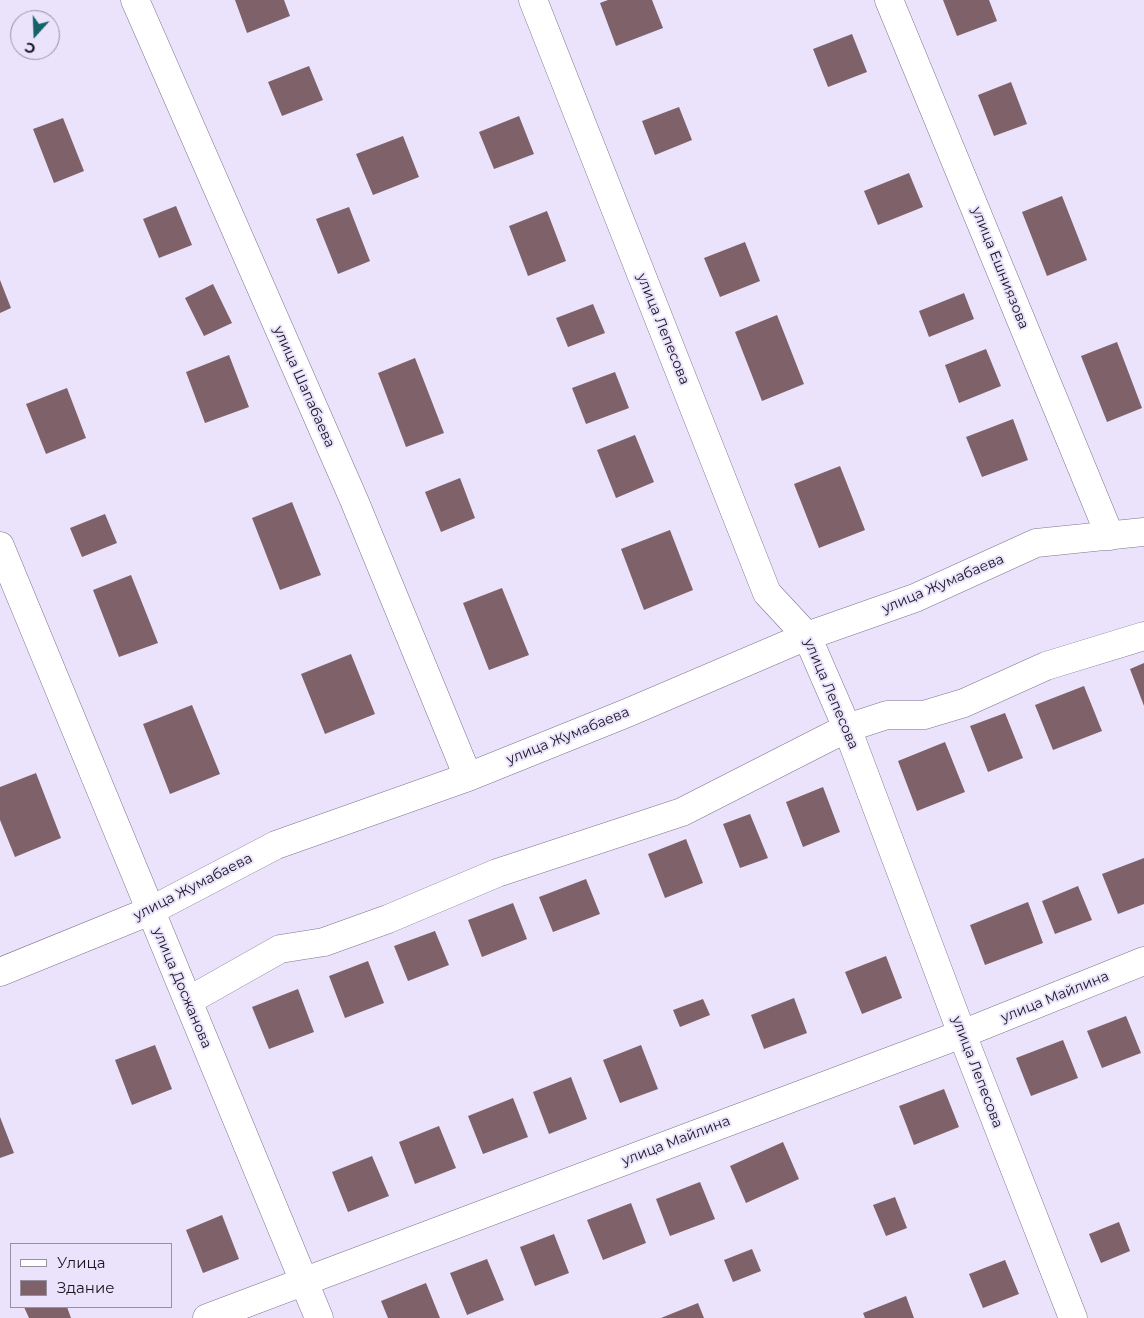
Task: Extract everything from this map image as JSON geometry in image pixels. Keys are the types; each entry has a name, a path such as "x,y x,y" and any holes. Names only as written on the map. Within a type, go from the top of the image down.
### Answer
{"street":[{"name":"улица Шапабаева","path":"136,0 354,500 468,777"},
{"name":"улица Лепесова","path":"533,0 768,593 807,636 847,728 962,1034 1073,1318"},
{"name":"улица Ешниязова","path":"890,0 1110,536"},
{"name":"улица Жумабаева","path":"0,972 150,911 276,845 468,777 636,709 807,636 915,598 1036,543 1144,532"},
{"name":"улица Досжанова","path":"0,546 319,1318"},
{"path":"188,1001 280,949 324,942 388,919 497,873 682,812 847,728 887,715 924,714 964,703 1046,666 1144,636"},
{"name":"улица Майлина","path":"207,1318 962,1034 1144,961"}],"building":[{"path":"235,0 284,0 290,16 247,33"},
{"path":"608,0 652,0 663,28 616,46 600,3"},
{"path":"943,0 989,0 997,21 957,36"},
{"path":"852,34 867,72 828,87 813,49"},
{"path":"309,66 323,100 282,116 268,82"},
{"path":"1011,82 1027,124 994,136 978,95"},
{"path":"679,107 692,140 655,155 642,121"},
{"path":"519,116 534,154 494,169 479,132"},
{"path":"63,118 84,171 54,183 33,129"},
{"path":"403,136 419,177 373,195 356,154"},
{"path":"909,173 923,207 878,225 864,191"},
{"path":"1062,196 1087,260 1047,276 1022,212"},
{"path":"176,206 192,245 159,258 143,219"},
{"path":"349,207 370,261 338,274 316,219"},
{"path":"547,211 566,261 528,276 509,226"},
{"path":"745,242 760,281 720,297 704,258"},
{"path":"0,280 11,308 0,313"},
{"path":"213,284 232,323 204,336 185,298"},
{"path":"964,293 974,319 929,337 919,311"},
{"path":"593,304 605,333 568,347 556,318"},
{"path":"777,315 804,384 762,401 735,332"},
{"path":"1117,342 1142,408 1107,422 1081,356"},
{"path":"986,349 1001,386 959,403 945,365"},
{"path":"229,355 249,407 205,423 186,372"},
{"path":"415,358 444,433 406,447 378,373"},
{"path":"615,372 629,408 586,424 572,388"},
{"path":"67,388 86,438 46,454 26,404"},
{"path":"1013,419 1028,460 982,477 966,437"},
{"path":"635,435 654,482 616,498 597,450"},
{"path":"840,466 865,530 819,548 794,484"},
{"path":"460,478 475,518 441,532 425,492"},
{"path":"292,502 321,575 280,590 252,518"},
{"path":"105,514 117,543 82,557 70,528"},
{"path":"670,530 693,590 644,610 621,549"},
{"path":"131,575 158,643 119,657 93,590"},
{"path":"502,588 529,655 489,670 463,603"},
{"path":"351,654 375,714 325,734 301,674"},
{"path":"1144,663 1144,706 1130,669"},
{"path":"1084,686 1102,731 1053,750 1035,705"},
{"path":"192,705 220,774 170,794 143,724"},
{"path":"1005,713 1023,758 988,772 970,726"},
{"path":"945,742 965,792 917,811 898,761"},
{"path":"36,773 61,838 15,857 0,820 0,787"},
{"path":"823,787 840,832 803,847 786,802"},
{"path":"750,814 768,858 740,868 723,824"},
{"path":"686,839 703,883 665,898 648,854"},
{"path":"1144,858 1144,904 1118,914 1102,874"},
{"path":"586,879 600,914 553,932 539,897"},
{"path":"1078,886 1092,920 1055,934 1042,901"},
{"path":"1028,902 1043,943 985,965 970,925"},
{"path":"513,903 527,939 482,957 468,920"},
{"path":"435,931 449,965 408,981 394,946"},
{"path":"886,956 902,998 862,1014 845,972"},
{"path":"368,961 384,1003 345,1018 329,976"},
{"path":"298,989 314,1032 269,1049 252,1007"},
{"path":"794,998 807,1033 764,1049 751,1015"},
{"path":"703,999 710,1015 680,1027 673,1010"},
{"path":"1126,1016 1141,1053 1102,1068 1087,1031"},
{"path":"1063,1040 1078,1078 1031,1096 1016,1058"},
{"path":"155,1045 172,1089 132,1105 115,1060"},
{"path":"641,1045 658,1089 620,1103 603,1060"},
{"path":"571,1077 587,1119 549,1134 533,1092"},
{"path":"944,1089 959,1127 914,1145 899,1106"},
{"path":"513,1098 528,1137 483,1154 468,1116"},
{"path":"0,1117 14,1153 0,1158"},
{"path":"439,1126 456,1168 415,1184 399,1142"},
{"path":"783,1142 799,1179 746,1203 730,1166"},
{"path":"372,1156 389,1196 348,1212 332,1172"},
{"path":"700,1182 715,1219 670,1236 656,1199"},
{"path":"895,1197 907,1228 886,1236 873,1205"},
{"path":"631,1203 646,1243 603,1260 587,1220"},
{"path":"222,1215 239,1259 203,1273 186,1230"},
{"path":"1119,1222 1130,1251 1101,1263 1089,1234"},
{"path":"554,1234 569,1273 535,1286 520,1247"},
{"path":"752,1249 761,1271 733,1282 724,1260"},
{"path":"487,1259 504,1300 467,1315 450,1273"},
{"path":"1005,1260 1019,1294 983,1308 969,1274"},
{"path":"426,1283 440,1318 388,1318 381,1301"},
{"path":"906,1296 914,1318 865,1318 863,1313"},
{"path":"698,1303 704,1318 661,1318"},
{"path":"24,1308 67,1308 71,1318 29,1318"}]}
